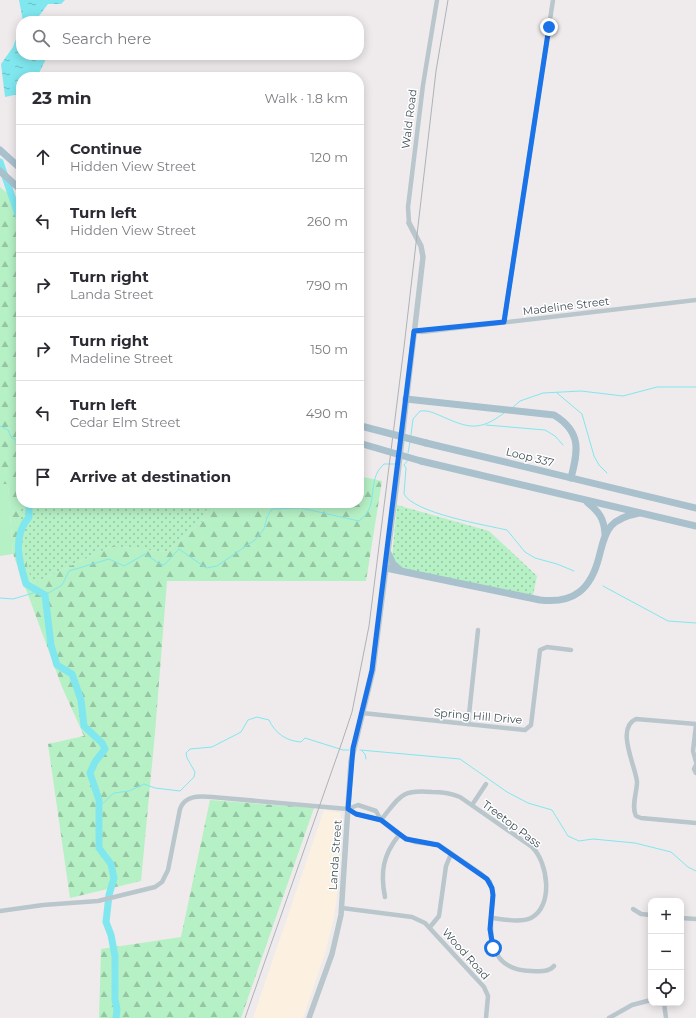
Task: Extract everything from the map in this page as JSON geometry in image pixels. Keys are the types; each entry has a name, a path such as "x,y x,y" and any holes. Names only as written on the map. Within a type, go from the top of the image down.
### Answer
{"main road":[{"path":"0,150 16,164"},
{"path":"0,171 16,185"},
{"path":"406,399 554,415 564,421 572,430 576,443 576,457 571,478"},
{"name":"Loop 337","path":"364,427 696,508"},
{"path":"364,444 421,461 696,526"},
{"path":"386,568 540,600 562,600 577,595 590,583 597,567 605,534 604,520 597,510 584,500"},
{"path":"605,534 612,525 622,518 639,513"},
{"path":"388,554 393,564 404,572"}],"street":[{"name":"Wald Road","path":"417,239 409,223 408,207 423,85 437,0"},
{"path":"504,322 553,0"},
{"name":"Landa Street","path":"310,1018 335,943 342,908 352,754 372,670 388,554 423,257 421,246 417,239"},
{"name":"Madeline Street","path":"414,331 696,300"},
{"path":"468,724 478,630"},
{"name":"Spring Hill Drive","path":"362,713 525,730 531,725 540,650 547,647 571,650"},
{"path":"696,762 693,751 696,724 643,718 632,720 628,727 627,742 636,778 634,810 636,816 642,818 696,823"},
{"path":"696,765 694,769 696,772"},
{"path":"472,805 486,784"},
{"name":"Treetop Pass","path":"381,820 400,796 411,791 452,794 472,805 532,847 540,857 545,870 544,901 539,911 535,915 520,920 491,918"},
{"path":"0,911 98,902 155,887 162,882 166,874 180,809 187,799 212,797 348,809 358,805 370,808 378,813 381,820"},
{"path":"368,816 370,808"},
{"path":"348,809 356,814 381,820 399,835 415,842 438,845 484,876 490,882 493,895 491,941 497,955 507,965 530,971 546,971 554,966"},
{"path":"385,897 382,883 386,854 399,835"},
{"path":"430,927 440,916 446,866 451,854"},
{"name":"Wood Road","path":"342,908 412,917 421,920 430,927 484,987 488,996 486,1018"},
{"path":"633,909 641,914 648,915"},
{"path":"684,918 696,920"},
{"path":"609,1018 638,1002 648,1000"},
{"path":"664,1006 666,1018"}],"shaded area":[{"path":"324,810 341,813 337,896 334,917 326,950 303,1018 253,1018"}],"green space":[{"path":"0,187 16,200 16,508 20,508 20,534 32,584 112,546 167,552 205,519 207,508 364,508 364,477 382,481 366,581 167,581 141,881 70,898 48,744 84,736 62,687 13,554 8,484 0,484"},
{"path":"0,484 8,484 13,554 0,556"},
{"path":"397,505 489,531 537,576 533,595 407,571 398,566 392,557"},
{"path":"20,508 207,508 205,519 167,552 112,546 32,584 20,535"},
{"path":"210,800 314,808 241,1018 99,1018 101,949 181,937"}],"water":[{"path":"19,0 65,0 61,4 48,4 39,16 22,16"},
{"path":"16,39 16,60 46,60 40,72 16,72 16,95 5,97 1,64 13,47"}],"waterway":[{"path":"0,162 16,208"},
{"path":"512,408 520,401 543,393 581,391 623,396 657,387 696,387"},
{"path":"557,393 582,414 594,456 599,465 607,473"},
{"path":"411,435 413,419 420,411 431,412 459,423 473,426 487,423 504,413"},
{"path":"486,425 545,430 555,436 563,445"},
{"path":"0,426 8,430 11,437 16,440"},
{"path":"408,453 410,442"},
{"path":"408,460 404,465 406,468 404,494 410,501 421,507 451,517 507,530 525,552 535,558 557,564 574,571"},
{"path":"45,595 62,585 69,571 109,559 124,566 145,554 164,565 179,549 206,568 217,566 255,540 264,529 267,517 272,509 301,508 359,521 366,515 370,508 375,478 378,471 384,464 395,464"},
{"path":"29,508 29,517 20,533 18,549 26,584 45,595 51,645 57,665 72,674 81,700 84,726 102,743 105,749 95,762 90,773 99,800 99,848 111,864 114,878 109,895 106,922 111,935 115,956 116,1018"},
{"path":"603,586 668,621 696,623"},
{"path":"0,598 13,599 40,591"},
{"path":"99,807 114,793 129,791 144,784 155,788 180,791 194,777 195,772 187,758 186,753 190,749 212,747 241,732 248,720 257,717 269,720 274,729 282,736 291,740 301,742 305,738 343,750 349,750"},
{"path":"360,750 460,759 507,792 528,803 552,810 568,836 579,841 593,839 635,843 671,852 688,867 696,871"},
{"path":"362,751 365,754 366,759"}],"railway":[{"path":"245,1018 352,712 369,626 404,347 436,71 448,0"}],"route":[{"path":"493,948 490,929 493,895 490,882 487,879 442,847 406,839 381,820 356,814 348,809 353,748 367,697 372,670 390,536 414,331 422,332 504,322 549,27"}]}
